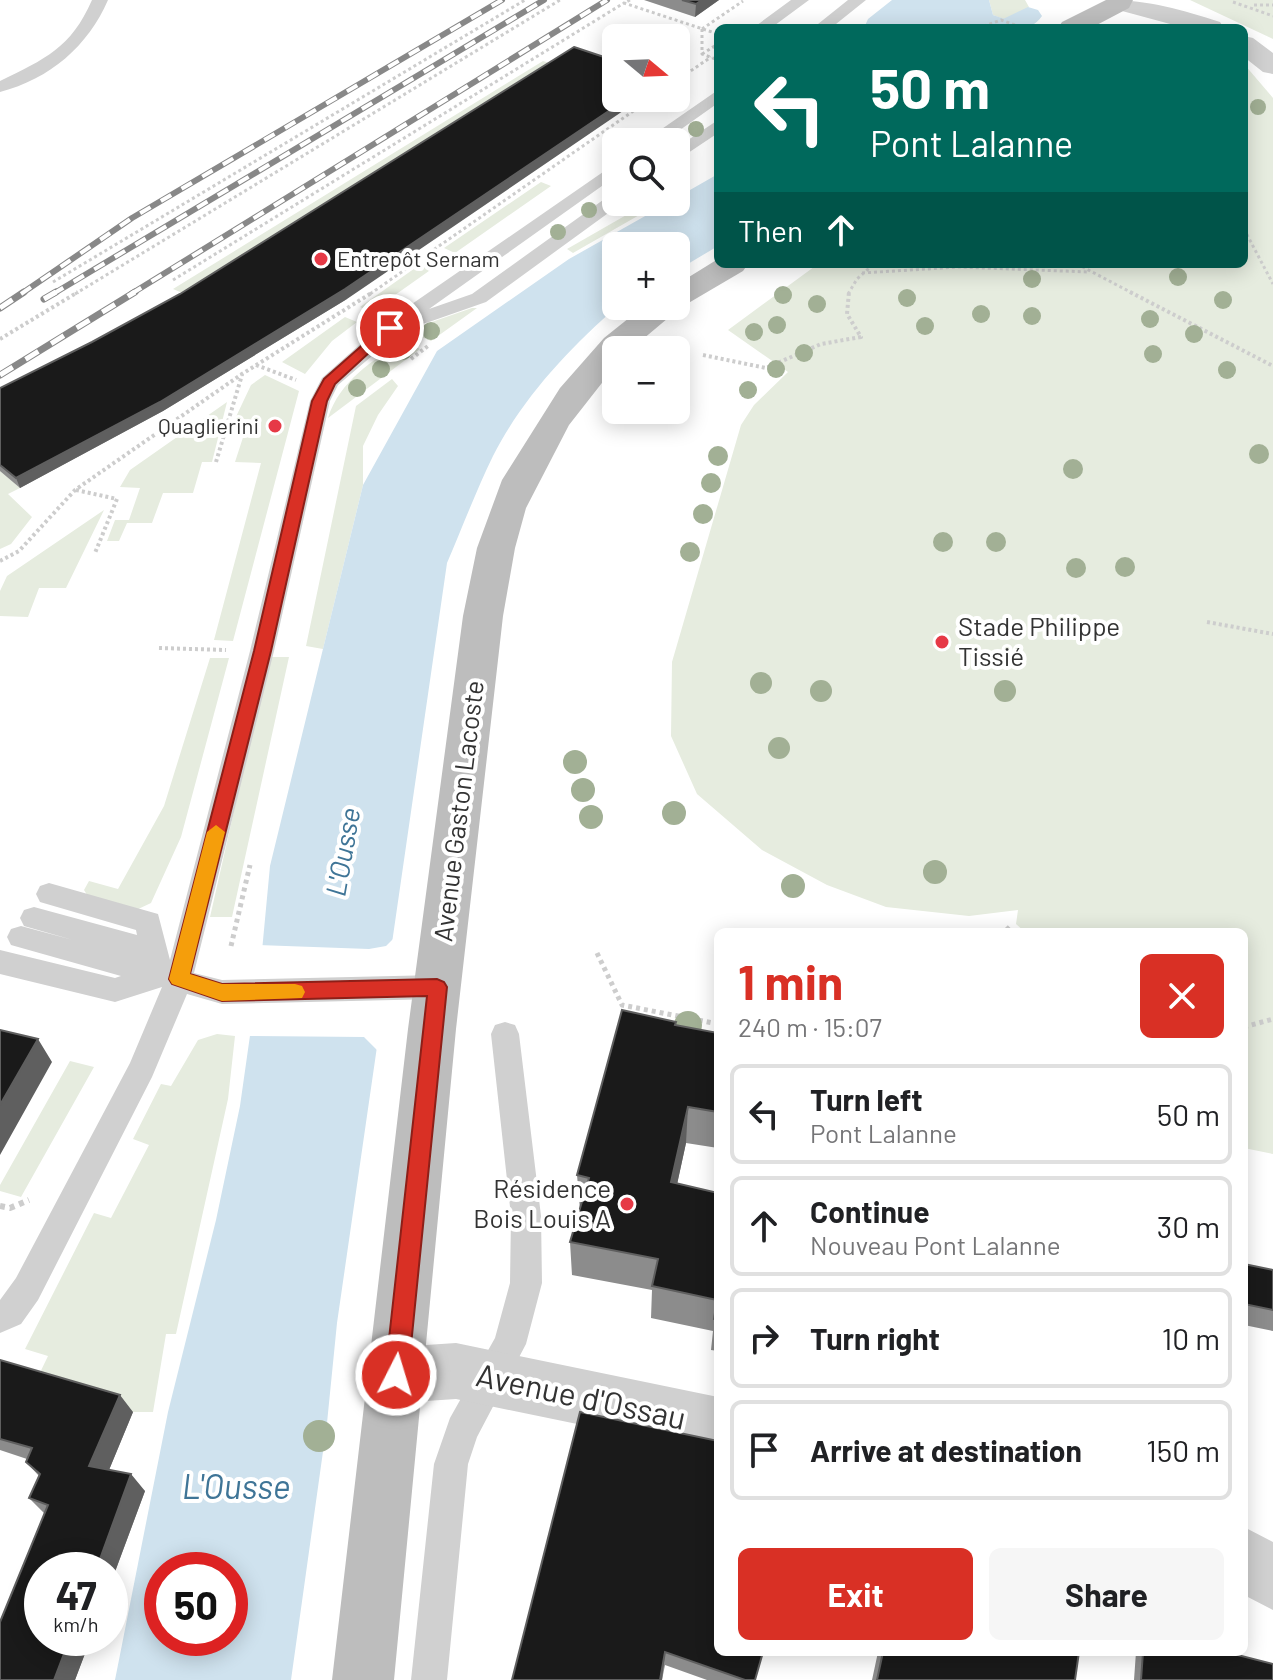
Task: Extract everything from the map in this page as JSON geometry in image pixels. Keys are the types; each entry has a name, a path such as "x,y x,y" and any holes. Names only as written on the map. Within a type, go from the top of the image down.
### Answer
{"main road":[{"path":"1078,24 1118,1"},
{"path":"690,290 726,268"},
{"name":"Avenue Gaston Lacoste","path":"363,1680 396,1375 423,988 483,616 508,510 533,457 575,392 612,351 649,320"}],"street":[{"path":"1118,1 1199,24"},
{"path":"1248,47 1273,66"},
{"name":"Avenue d'Ossau","path":"396,1375 456,1371 714,1424"},
{"path":"1248,1560 1273,1580"}],"lane":[{"path":"0,87 73,49 92,23 100,0"},
{"path":"767,24 801,0"},
{"path":"826,24 858,0"},
{"path":"672,128 714,98"},
{"path":"690,146 714,128"},
{"path":"0,1317 10,1313 27,1289 142,1068 262,651 320,401 329,382 359,352 602,178"},
{"path":"359,352 433,312 479,298 602,209"},
{"path":"49,894 148,922 169,976"},
{"path":"28,928 222,992 423,988"},
{"path":"0,962 115,990 169,976"},
{"path":"429,1680 451,1464 462,1430 510,1344 526,1283 526,1216 505,1034"}],"path":[{"path":"53,282 525,0"},
{"path":"0,339 560,0"},
{"path":"173,280 630,0"},
{"path":"702,29 744,0"},
{"path":"1226,0 1249,5 1273,5"},
{"path":"624,3 714,33"},
{"path":"1249,5 1273,16"},
{"path":"990,24 1001,20 1012,24"},
{"path":"702,29 702,54"},
{"path":"702,54 714,46"},
{"path":"702,54 714,58"},
{"path":"690,71 711,57"},
{"path":"0,561 19,551 75,490 242,374 348,309 632,112"},
{"path":"1248,237 1273,284"},
{"path":"703,355 766,368 821,344 861,337 847,314 849,289 868,268"},
{"path":"861,273 942,268"},
{"path":"984,268 1089,272"},
{"path":"1083,268 1273,366"},
{"path":"256,365 302,382"},
{"path":"216,462 242,374"},
{"path":"75,490 117,499 95,553"},
{"path":"1207,622 1273,634"},
{"path":"159,648 227,650"},
{"path":"597,953 622,1005 714,1023"},
{"path":"1248,1026 1273,1019"}],"shaded area":[{"path":"989,0 1025,0 1029,7 1009,21 993,15"},
{"path":"1190,0 1273,0 1273,39 1248,27 1248,24 1241,24"},
{"path":"543,61 559,66 192,297 173,289"},
{"name":"Stade Philippe Tissié","path":"1248,69 1273,98 1273,1154 1248,1149 1248,928 1020,928 1016,924 1018,910 969,916 886,907 827,885 762,850 697,794 671,736 672,662 741,425 754,405 788,372 728,330 813,268 1248,268"},
{"path":"541,182 551,186 455,253 444,248"},
{"path":"625,216 638,216 610,232 602,232 602,236 573,253 567,249"},
{"path":"425,261 436,266 371,312 360,307"},
{"path":"477,308 431,341 412,333 426,324"},
{"path":"345,317 357,322 332,341 305,374 282,362"},
{"path":"403,340 420,349 328,418 349,382"},
{"path":"265,375 299,391 233,641 214,640 261,463 235,462 248,422 234,421 251,385"},
{"path":"392,379 398,386 378,415 363,446 363,485 323,649 306,646 356,406"},
{"path":"227,402 212,462 202,462 193,493 163,493 152,523 127,523 119,541 107,541 115,520 129,520 140,488 120,487 130,470"},
{"path":"0,470 20,488 8,494 32,517 11,544 0,549"},
{"path":"104,510 66,588 39,588 28,617 0,616 0,591 7,576"},
{"path":"269,657 289,657 232,917 210,917"},
{"path":"210,658 229,658 181,837 151,903 134,911 89,898 84,890 89,881 118,889 164,806"},
{"path":"217,1034 235,1036 228,1099 176,1334 166,1334 153,1412 133,1412 35,1383 48,1356 25,1349 94,1213 111,1218 149,1145 133,1139 161,1084 171,1086 198,1040"},
{"path":"70,1061 94,1067 21,1197 0,1191 0,1185"}],"water":[{"path":"892,0 989,0 993,15 1019,24 866,24"},
{"name":"L'Ousse","path":"714,176 714,248 690,263 690,232 617,232 645,216 690,216 690,190"},
{"name":"L'Ousse","path":"602,240 603,320 565,357 518,414 493,456 447,563 337,1323 327,1423 291,1680 115,1680 120,1656 128,1656 128,1614 168,1412 216,1220 240,1106 262,951 270,866 363,485 437,351 569,259"}],"pier":[{"path":"396,936 379,1052 364,1037 246,1036 258,945 369,949 386,946"}],"building":[{"name":"Entrepôt Sernam","path":"574,47 602,56 602,112 607,112 345,289 160,402 16,478 0,465 0,388 180,294"},
{"name":"Résidence Bois Louis A","path":"622,1010 714,1032 714,1111 688,1107 671,1182 714,1192 714,1299 652,1286 658,1259 570,1242 589,1178 577,1175"},
{"path":"0,1030 38,1039 0,1105"},
{"path":"1248,1265 1273,1270 1273,1310 1248,1305"},
{"path":"0,1360 120,1395 89,1466 131,1474 103,1552 29,1552 48,1505 29,1498 40,1474 26,1462 32,1448 0,1439"},
{"path":"580,1412 714,1440 714,1656 762,1656 755,1680 745,1680 665,1652 660,1680 512,1680"},
{"path":"24,1564 24,1656 63,1656 54,1680 0,1680 0,1622"},
{"path":"882,1656 1078,1656 1075,1680 877,1680"},
{"path":"1143,1656 1242,1656 1273,1664 1273,1680 1141,1680"}],"waterway":[{"path":"1014,24 1028,16"}],"railway":[{"path":"21,294 132,218 502,0"},
{"path":"53,294 544,0"},
{"path":"131,294 607,0"},
{"path":"44,299 56,292"},
{"path":"0,375 135,292"},
{"path":"0,308 21,294"}],"slow traffic":[{"path":"216,832 179,979 222,992 295,992"}],"place":[{"name":"Entrepôt Sernam","path":"321,259"},
{"name":"Quaglierini","path":"275,426"},
{"name":"Stade Philippe Tissié","path":"942,642"},
{"name":"Résidence Bois Louis A","path":"627,1204"}],"route":[{"path":"390,328 359,352 329,382 320,401 262,651 179,979 222,992 243,993 437,987 396,1375"}]}
